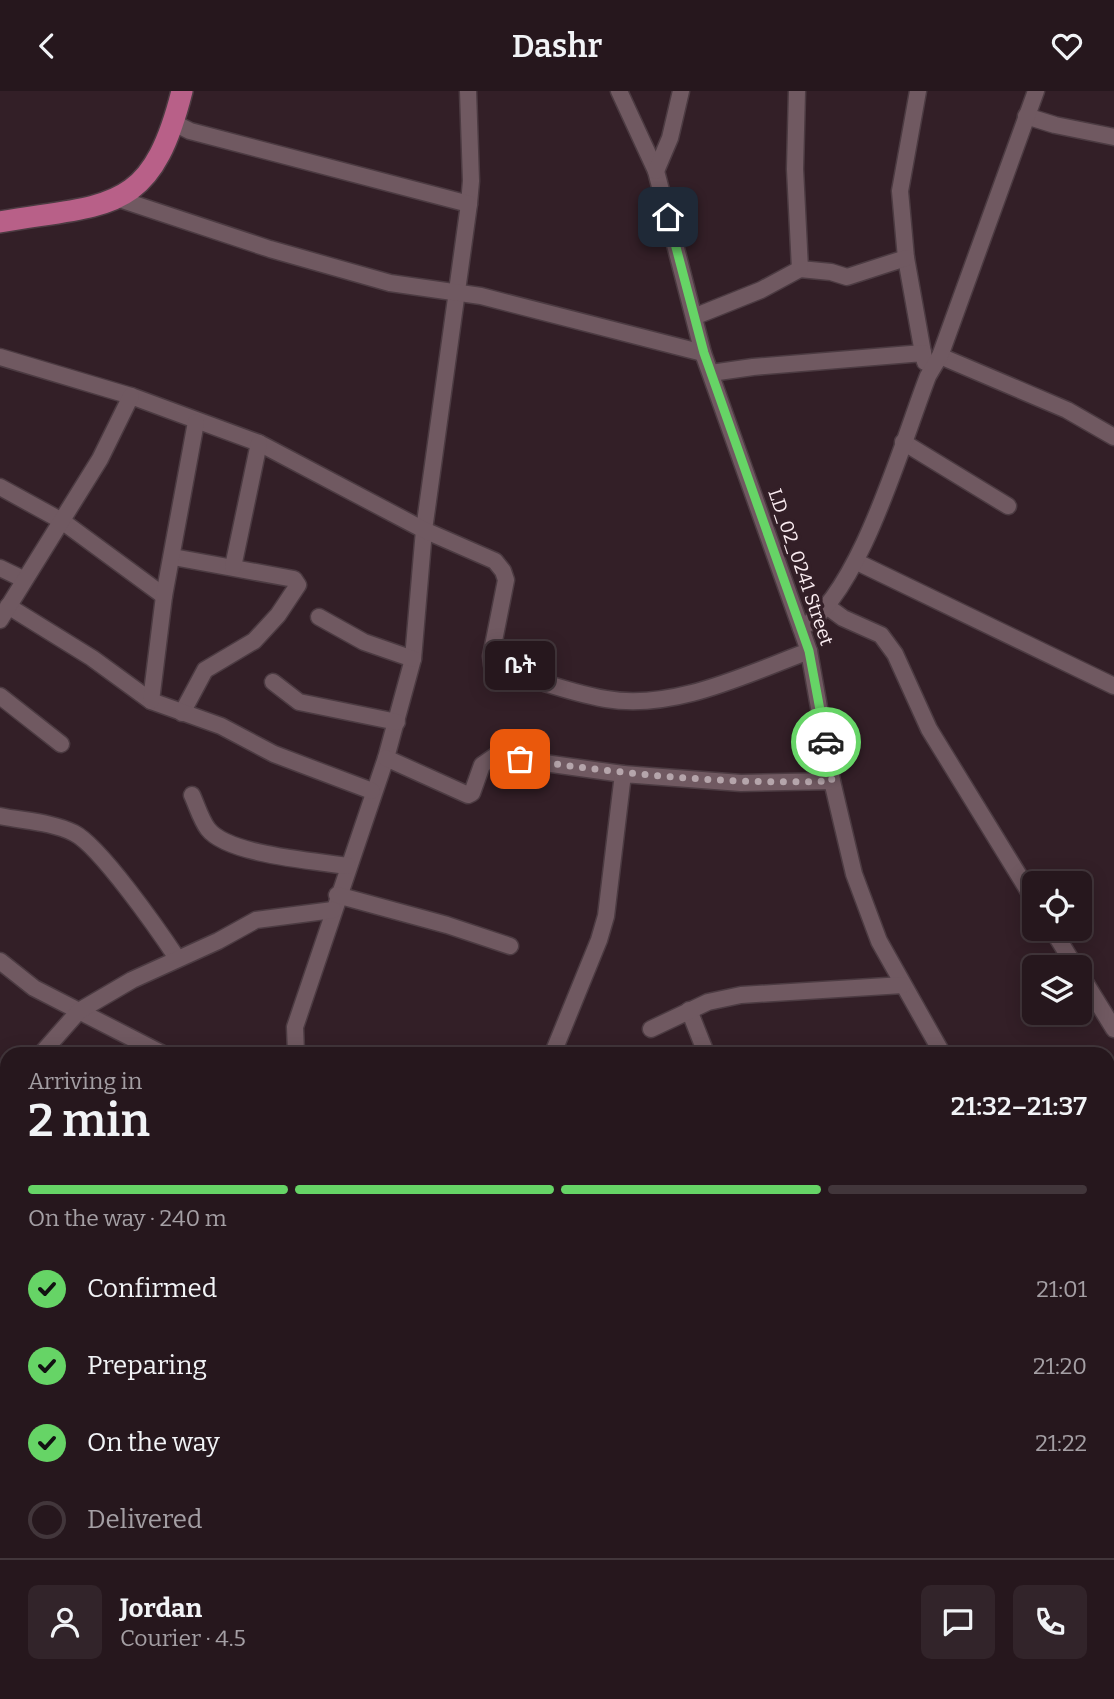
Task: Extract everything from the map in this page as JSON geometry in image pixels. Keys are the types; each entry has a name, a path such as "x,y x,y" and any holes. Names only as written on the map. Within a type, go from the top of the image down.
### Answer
{"main road":[{"path":"0,222 79,210 119,199 152,170 174,123 182,91"}],"street":[{"path":"296,1047 295,1027 372,791 386,758 413,659 424,530 469,204 471,181 467,91"},
{"name":"LD_02_0241 Street","path":"619,91 656,171 704,353 809,651 832,781 854,874 879,941 939,1047"},
{"path":"656,171 670,138 681,91"},
{"path":"797,91 795,169 800,269"},
{"path":"918,91 900,174 906,258 928,376"},
{"path":"801,628 828,607 857,562 928,376 940,356 1036,91"},
{"path":"1026,116 1114,137"},
{"path":"174,123 190,131 469,204"},
{"path":"119,199 270,249 390,283 481,296 704,353"},
{"path":"696,316 761,291 800,269 831,272 847,277 906,258"},
{"path":"711,373 923,353"},
{"path":"940,356 1067,410 1114,437"},
{"path":"0,357 131,396 259,443 424,530 495,561 506,580 491,656 492,665 497,668 605,699 628,701 675,696 736,678 809,651"},
{"path":"131,396 100,459 4,613 92,658 151,701 222,726 274,754 372,791"},
{"path":"151,701 164,596 196,422"},
{"path":"903,442 1008,506"},
{"path":"233,567 259,443"},
{"path":"0,487 62,521 164,596"},
{"path":"173,557 294,579 298,585 278,615 254,641 205,670 182,713"},
{"path":"857,562 1114,686"},
{"path":"0,568 23,579"},
{"path":"828,607 843,618 881,635 895,654 929,729 1022,880"},
{"path":"319,617 364,642 413,659"},
{"path":"273,682 299,702 397,722"},
{"path":"0,696 61,744"},
{"path":"386,758 468,795 472,793 482,765 495,756 623,774 741,783 832,781"},
{"path":"555,1047 599,940 606,916 623,774"},
{"path":"192,795 209,829 221,840 289,857 348,866"},
{"path":"0,816 60,827 90,844 155,924 177,958"},
{"path":"47,1047 79,1011 177,958 218,941 256,920 335,903 447,925 510,946"},
{"path":"0,961 34,988 149,1047"},
{"path":"651,1029 708,1002 741,995 903,985"},
{"path":"1092,994 1114,1030"},
{"path":"689,1010 704,1047"}],"way so far":[{"path":"520,759 623,774 741,783 832,781 826,742"}],"place":[{"name":"ቤት","path":"520,759"}],"route":[{"path":"668,217 704,353 809,651 826,742"}]}
